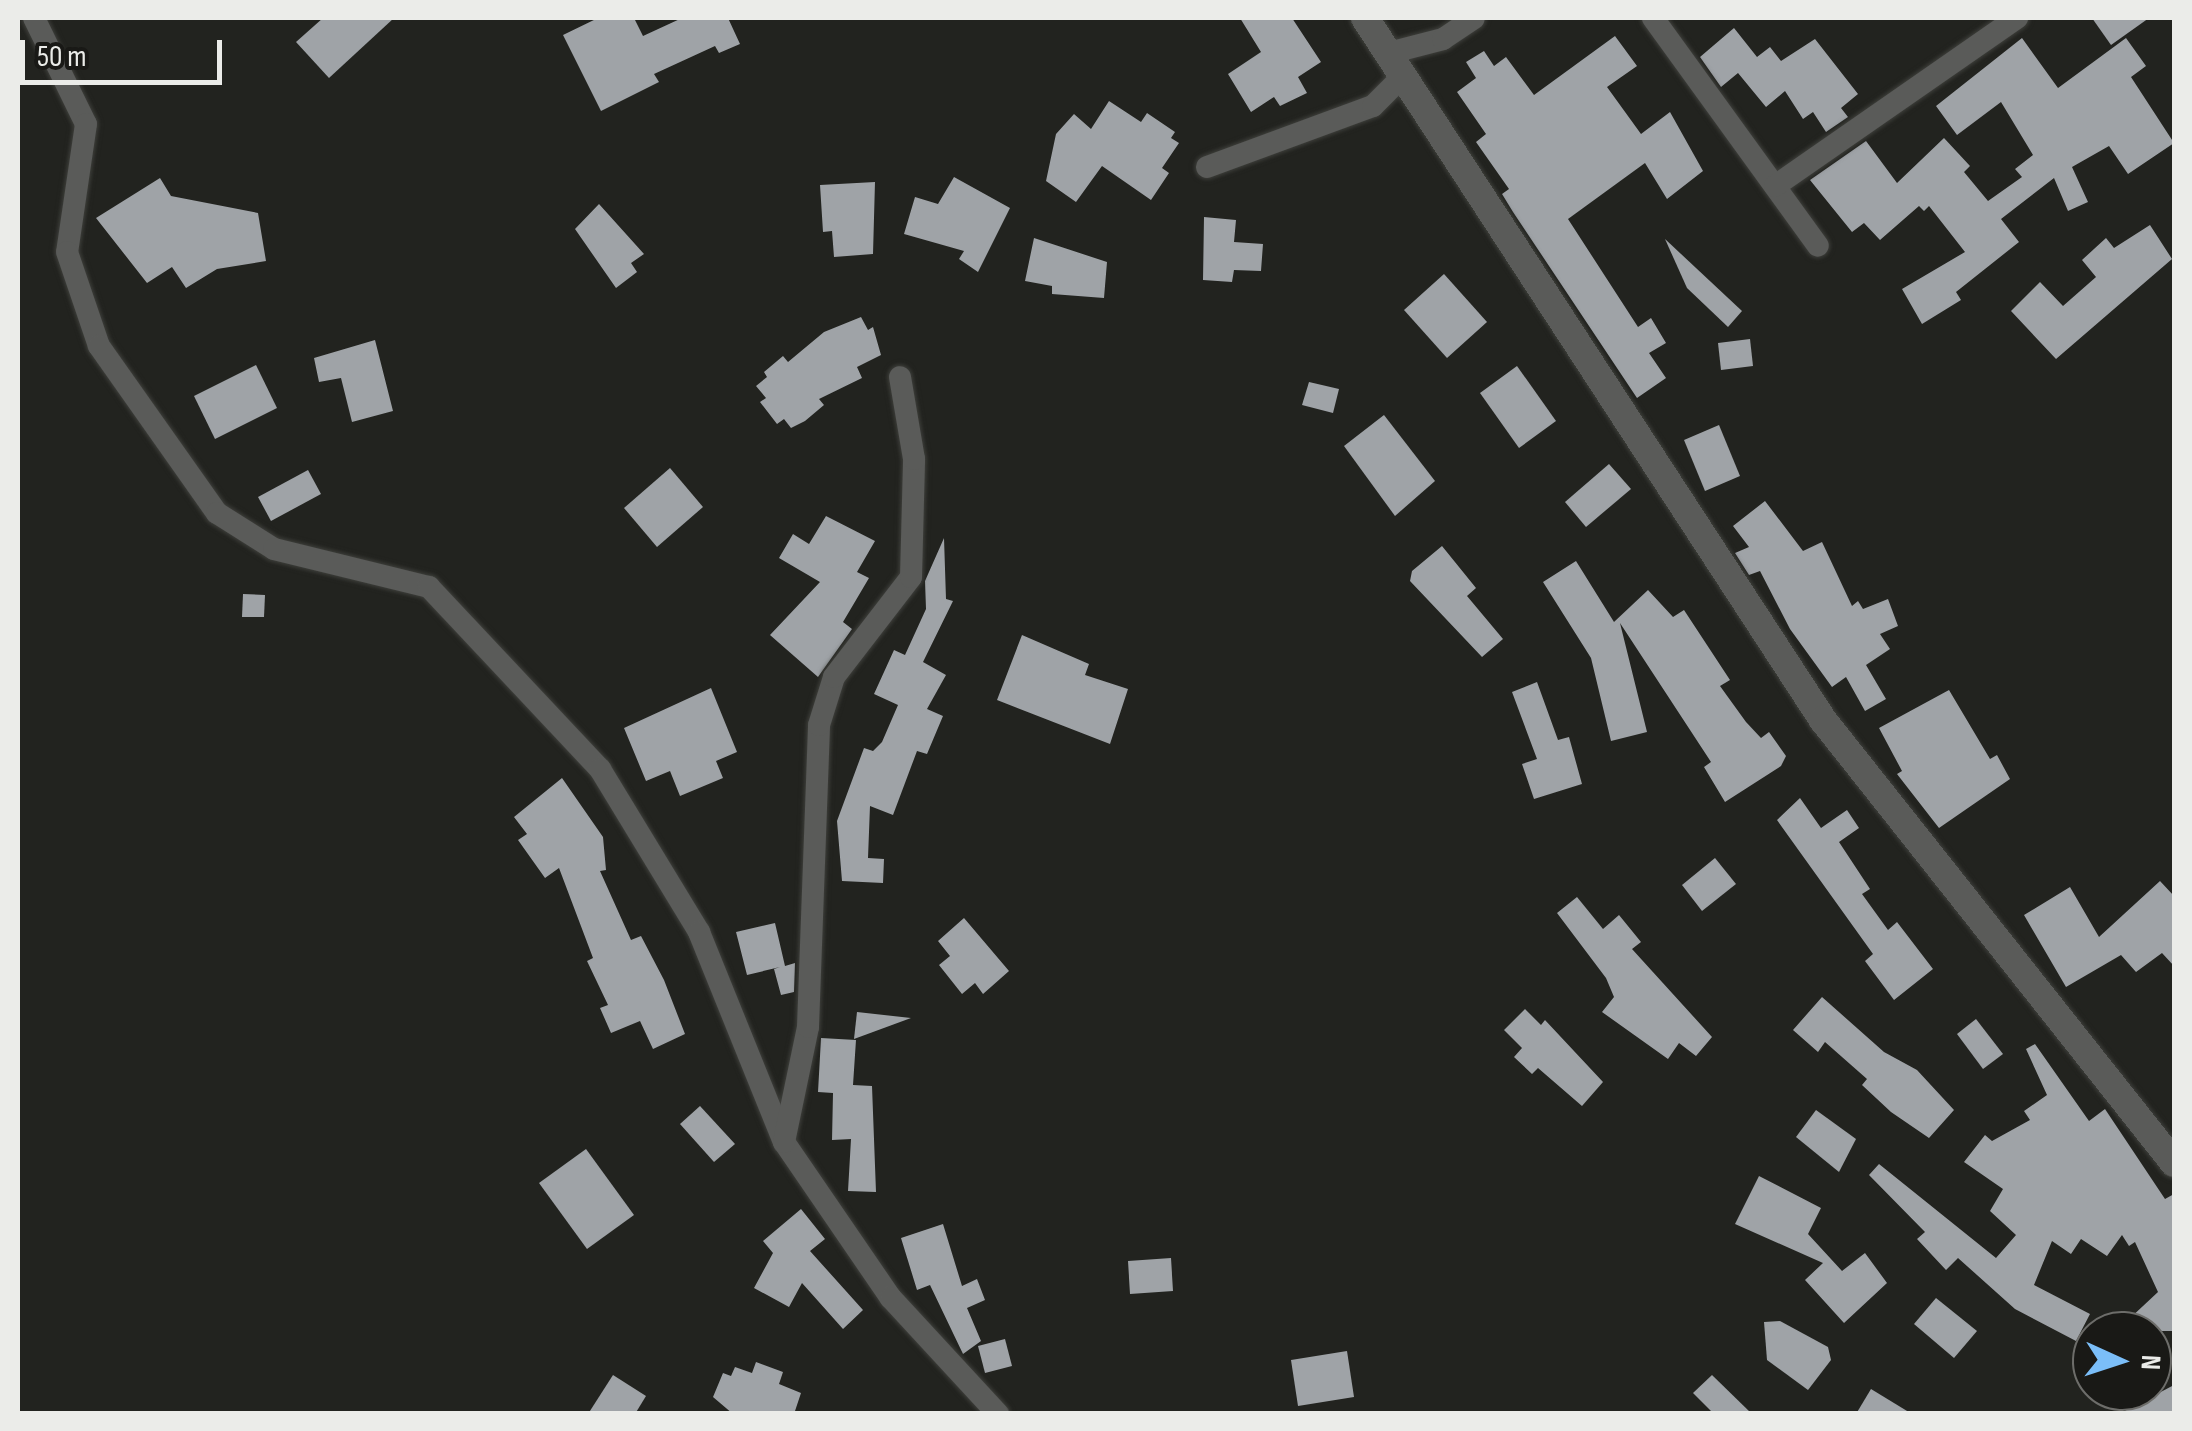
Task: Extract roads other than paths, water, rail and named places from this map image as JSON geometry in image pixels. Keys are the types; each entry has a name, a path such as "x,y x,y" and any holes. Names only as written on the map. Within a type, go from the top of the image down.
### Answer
{"street":[{"path":"34,18 86,124 66,252 99,346 217,513 274,549 429,587 600,769 699,932 784,1142 891,1298 998,1414"},
{"path":"1364,18 1824,720 2174,1163"},
{"path":"1208,167 1373,106 1396,65 1474,18"},
{"path":"1653,18 1818,246"},
{"path":"1774,186 2017,18"},
{"path":"784,1142 808,1027 819,725 834,677 910,577 914,459 900,377"}]}
